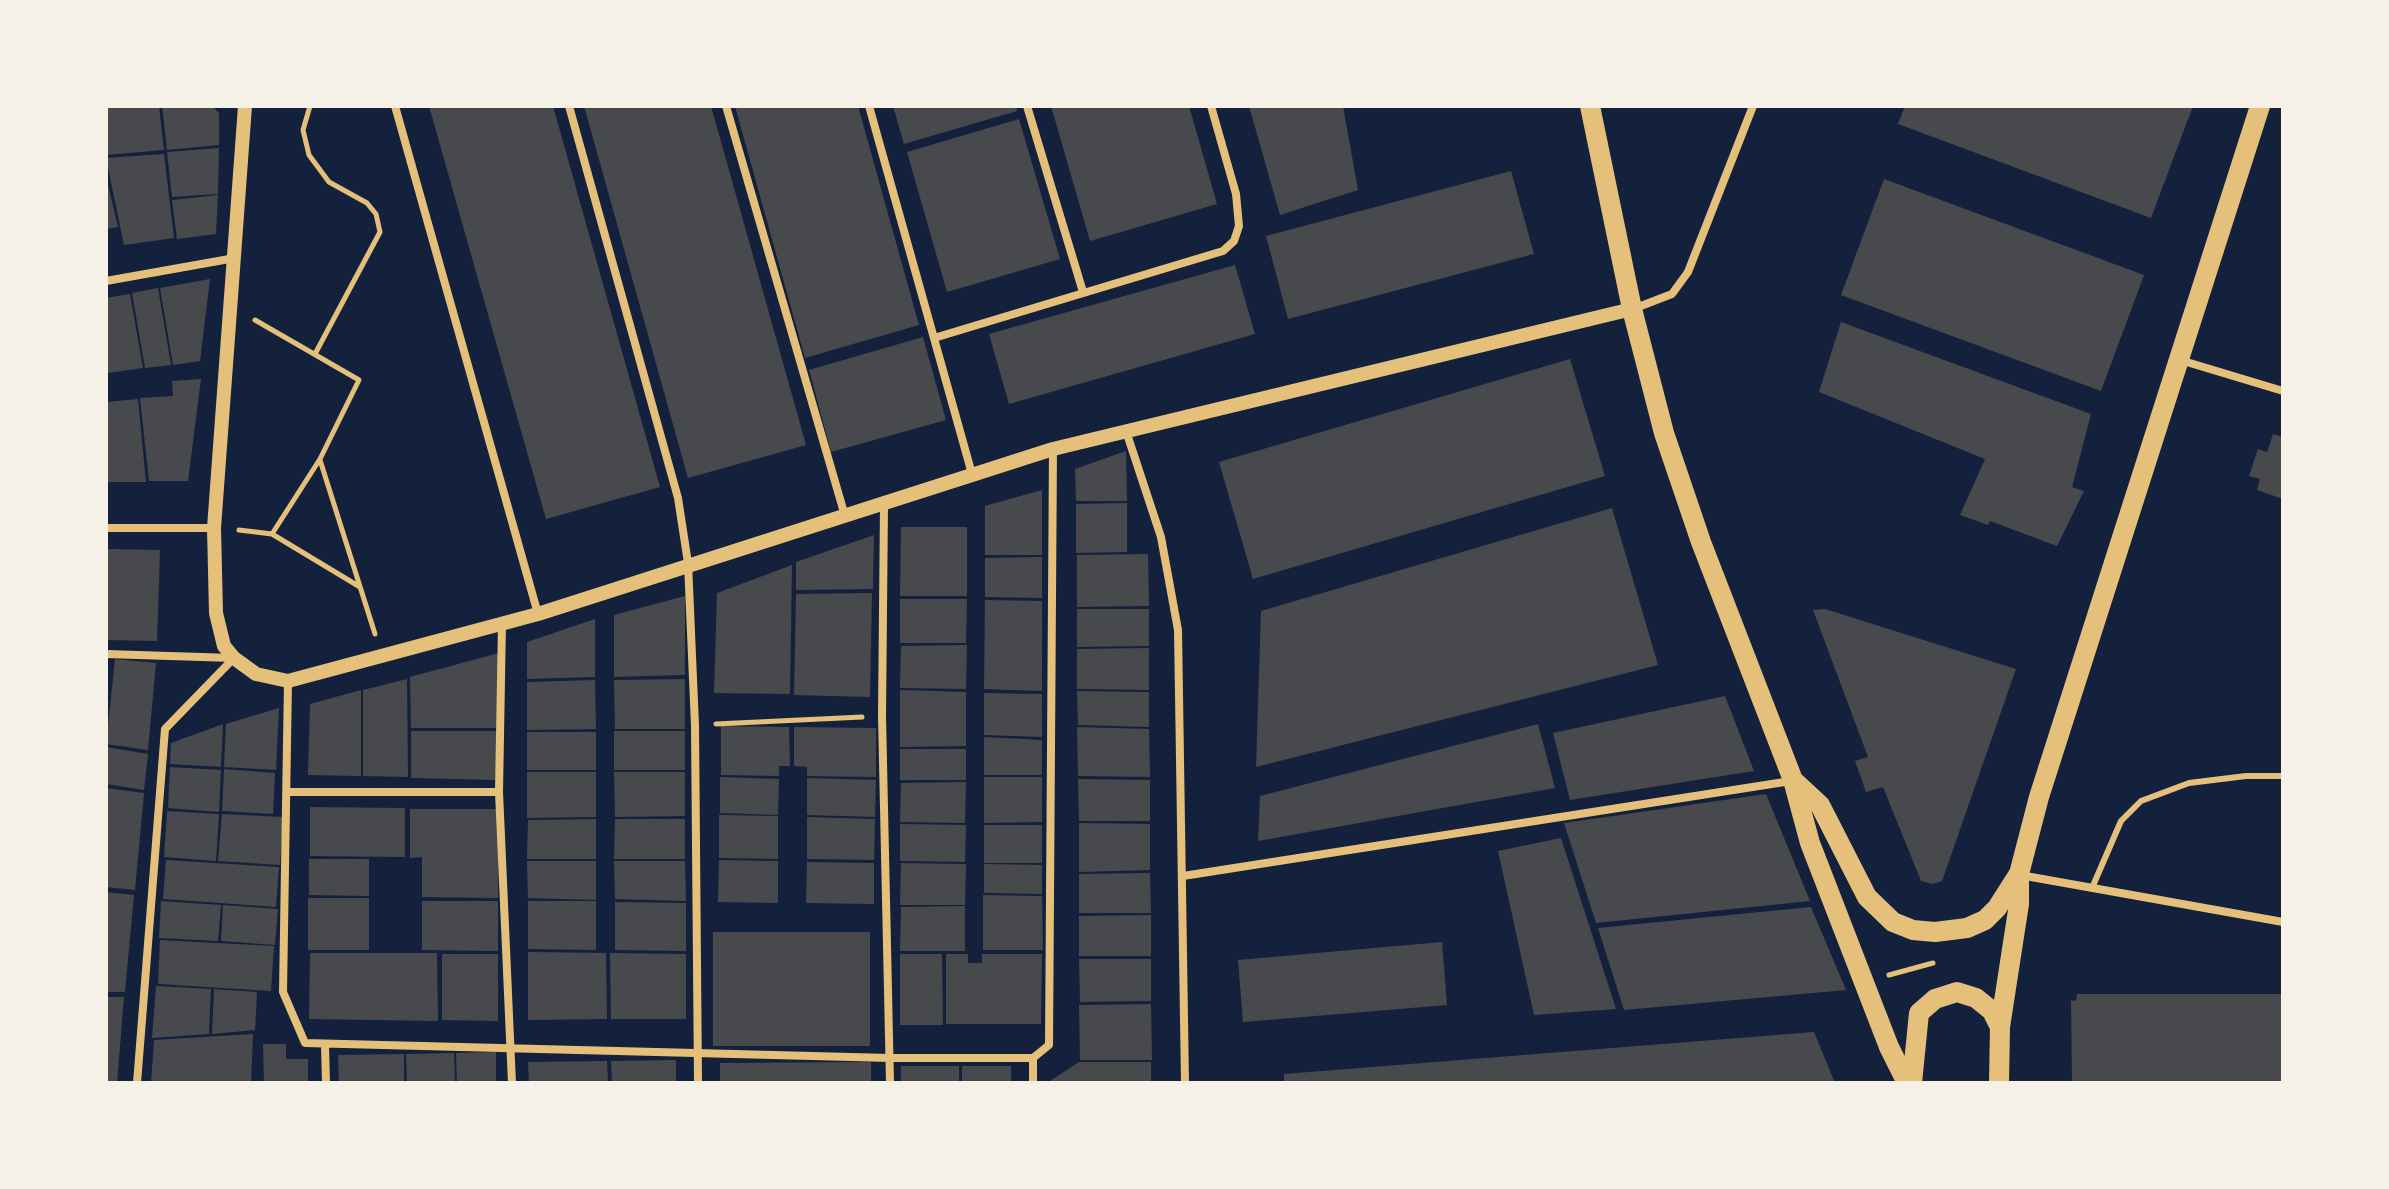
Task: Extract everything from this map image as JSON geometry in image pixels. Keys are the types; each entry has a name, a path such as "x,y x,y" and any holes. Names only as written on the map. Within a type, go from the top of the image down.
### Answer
{"main road":[{"path":"1590,106 1632,309 1664,433 1701,542 1793,780 1810,843 1889,1047 1910,1083"},
{"path":"1999,1083 2000,1027 2019,904 2019,874 2039,797 2260,106"},
{"path":"1793,780 1820,805 1867,897 1879,911 1903,926 1935,932 1967,928 1985,920 1997,908 2019,874"},
{"path":"1910,1083 1919,1013 1935,999 1957,992 1976,998 1992,1011 2000,1027"}],"street":[{"path":"245,106 214,528 216,613 224,646 234,658 256,674 288,681 538,614 688,563 1053,449 1632,309 1672,294 1688,272 1753,106"},
{"path":"395,106 538,614"},
{"path":"569,106 678,498 688,563 695,725 698,1083"},
{"path":"726,106 845,516"},
{"path":"869,106 972,474"},
{"path":"1027,106 1083,292"},
{"path":"934,338 1223,251 1234,241 1239,226 1236,194 1211,106"},
{"path":"106,281 235,258"},
{"path":"2180,359 2283,391"},
{"path":"1126,430 1161,537 1178,630 1185,1083"},
{"path":"288,681 289,792 283,992 305,1043 890,1058 1033,1058 1049,1045 1053,449"},
{"path":"884,504 882,716 890,1083"},
{"path":"106,528 214,528"},
{"path":"502,623 499,792 512,1083"},
{"path":"106,654 234,658"},
{"path":"137,1083 165,729 234,658"},
{"path":"1183,876 1793,780"},
{"path":"289,792 499,792"},
{"path":"2019,874 2283,922"},
{"path":"325,1045 326,1083"},
{"path":"1033,1058 1033,1083"}],"lane":[{"path":"2092,888 2121,821 2141,801 2189,783 2246,776 2283,776"}],"path":[{"path":"310,106 303,130 309,155 329,182 367,203 376,214 380,232 315,354"},
{"path":"254,319 359,380 320,459 272,534"},
{"path":"320,459 382,656"},
{"path":"214,528 272,534 360,587"},
{"path":"695,725 882,716"}],"building":[{"path":"106,106 159,106 164,150 106,155"},
{"path":"162,106 212,106 219,113 219,145 167,150"},
{"path":"429,106 553,106 660,487 546,519"},
{"path":"584,106 711,106 806,445 688,478"},
{"path":"735,106 858,106 919,325 805,358"},
{"path":"893,106 1016,106 1017,111 904,144"},
{"path":"1051,106 1189,106 1217,204 1090,241"},
{"path":"1249,106 1343,106 1358,190 1280,215"},
{"path":"1905,106 2193,106 2151,218 1898,124"},
{"path":"1019,119 1060,259 947,292 907,152"},
{"path":"219,148 218,194 172,197 167,152"},
{"path":"164,154 174,238 124,245 106,158"},
{"path":"1511,171 1534,254 1288,319 1266,236"},
{"path":"106,176 118,227 106,229"},
{"path":"1884,179 2144,275 2101,391 1841,295"},
{"path":"218,195 216,234 177,239 172,200"},
{"path":"1235,265 1255,334 1009,404 989,334"},
{"path":"210,279 200,361 173,365 160,288"},
{"path":"158,288 171,365 145,368 132,293"},
{"path":"130,294 143,368 108,373 106,298"},
{"path":"1841,322 2091,414 2072,487 2084,491 2057,546 1990,521 1988,525 1960,515 1985,459 1819,392"},
{"path":"923,337 946,420 831,452 809,370"},
{"path":"1570,359 1605,476 1253,579 1219,462"},
{"path":"201,379 188,481 149,481 140,398 173,396 172,381"},
{"path":"138,399 146,482 106,482 106,402"},
{"path":"2273,434 2283,437 2283,499 2257,490 2260,479 2249,476 2258,449 2267,452"},
{"path":"1126,451 1127,501 1076,501 1075,469"},
{"path":"1042,490 1042,555 985,555 985,506"},
{"path":"1127,503 1127,552 1076,553 1076,504"},
{"path":"1612,508 1658,665 1256,767 1261,611"},
{"path":"901,527 967,527 967,596 900,596"},
{"path":"874,535 873,589 796,590 796,562"},
{"path":"106,549 160,550 157,641 106,640"},
{"path":"1148,554 1149,606 1077,607 1077,555"},
{"path":"1042,557 1042,598 985,597 985,558"},
{"path":"792,565 790,694 714,693 717,593"},
{"path":"872,593 870,697 794,695 796,594"},
{"path":"685,596 685,675 614,677 614,615"},
{"path":"900,599 967,599 966,643 900,643"},
{"path":"985,600 1042,601 1042,691 984,689"},
{"path":"1077,609 1149,609 1149,646 1077,647"},
{"path":"1825,609 2016,669 1942,881 1932,884 1921,881 1883,787 1866,792 1855,761 1868,757 1813,610"},
{"path":"595,619 595,677 527,679 527,642"},
{"path":"967,645 966,689 900,688 901,646"},
{"path":"1149,648 1149,690 1077,689 1077,649"},
{"path":"499,653 497,728 411,728 410,677"},
{"path":"115,659 156,663 148,750 106,744"},
{"path":"407,679 408,777 363,776 363,690"},
{"path":"685,679 685,729 615,729 614,680"},
{"path":"595,680 596,729 527,730 527,682"},
{"path":"361,690 361,776 308,775 310,704"},
{"path":"900,690 966,692 966,746 900,747"},
{"path":"1077,691 1149,692 1149,727 1078,725"},
{"path":"984,693 1042,694 1042,737 984,735"},
{"path":"1725,696 1754,771 1570,800 1553,733"},
{"path":"279,708 276,770 224,767 226,724"},
{"path":"223,724 221,767 170,764 171,743"},
{"path":"1538,724 1555,788 1258,841 1260,796"},
{"path":"721,726 789,727 790,766 779,766 779,776 721,775"},
{"path":"794,727 876,728 876,777 807,776 807,767 794,766"},
{"path":"1077,727 1149,729 1150,777 1078,776"},
{"path":"411,731 497,731 496,780 411,778"},
{"path":"614,731 685,731 685,770 614,770"},
{"path":"527,732 596,732 596,770 527,770"},
{"path":"984,737 1042,740 1042,775 984,775"},
{"path":"106,747 148,754 144,790 106,784"},
{"path":"900,749 966,749 966,780 900,780"},
{"path":"170,767 221,770 219,812 168,808"},
{"path":"224,769 275,773 273,814 222,811"},
{"path":"527,772 596,772 596,817 527,818"},
{"path":"614,772 685,772 685,816 615,817"},
{"path":"720,777 779,779 778,815 720,813"},
{"path":"984,777 1042,777 1042,822 984,823"},
{"path":"807,778 876,780 875,817 807,815"},
{"path":"1078,779 1150,780 1150,821 1079,821"},
{"path":"966,782 965,823 900,822 901,783"},
{"path":"106,788 144,793 135,890 106,887"},
{"path":"1766,794 1810,901 1596,923 1564,823"},
{"path":"310,807 405,808 405,857 310,856"},
{"path":"410,809 499,809 498,898 422,897 422,857 410,858"},
{"path":"167,811 219,814 216,861 164,857"},
{"path":"222,814 283,817 280,865 218,861"},
{"path":"719,815 778,816 778,859 719,858"},
{"path":"807,817 875,819 874,860 807,859"},
{"path":"596,819 596,859 527,859 528,820"},
{"path":"615,819 685,819 685,859 614,859"},
{"path":"1079,823 1150,824 1150,870 1079,872"},
{"path":"900,824 966,825 965,862 900,861"},
{"path":"984,825 1042,825 1042,863 984,863"},
{"path":"1561,838 1616,1009 1534,1015 1498,851"},
{"path":"309,859 369,859 369,896 309,895"},
{"path":"166,860 279,867 276,907 163,899"},
{"path":"719,860 778,861 778,903 718,902"},
{"path":"527,861 596,861 596,900 528,898"},
{"path":"614,861 685,861 686,901 615,899"},
{"path":"807,862 874,863 874,904 806,903"},
{"path":"901,863 966,864 965,905 900,905"},
{"path":"984,864 1042,865 1042,894 984,893"},
{"path":"1150,873 1151,913 1079,913 1079,874"},
{"path":"106,892 134,895 125,992 106,992"},
{"path":"983,895 1042,896 1043,950 983,950"},
{"path":"308,898 369,898 369,950 308,950"},
{"path":"161,901 221,905 218,941 159,938"},
{"path":"422,901 498,901 498,951 422,950"},
{"path":"528,901 596,901 596,950 528,949"},
{"path":"615,902 686,903 686,951 615,950"},
{"path":"223,905 278,909 275,945 221,941"},
{"path":"965,906 965,951 900,951 901,907"},
{"path":"1811,907 1846,990 1624,1010 1598,928"},
{"path":"1151,915 1151,956 1079,956 1079,916"},
{"path":"713,932 870,932 870,1046 713,1046"},
{"path":"160,940 274,946 271,991 158,984"},
{"path":"1442,942 1447,1005 1243,1022 1238,960"},
{"path":"528,952 606,953 607,1019 528,1020"},
{"path":"310,953 437,953 438,1021 309,1019"},
{"path":"610,953 686,954 686,1019 611,1019"},
{"path":"442,954 498,954 498,1021 442,1020"},
{"path":"900,954 942,954 943,1025 900,1025"},
{"path":"946,954 968,954 968,963 982,963 982,954 1042,954 1041,1024 946,1024"},
{"path":"1079,959 1151,959 1151,1001 1080,1002"},
{"path":"156,986 211,989 209,1034 152,1038"},
{"path":"214,989 257,992 255,1030 212,1034"},
{"path":"2077,994 2283,994 2283,1083 2072,1083 2071,1000 2076,1001"},
{"path":"106,997 124,997 117,1083 106,1083"},
{"path":"1151,1004 1152,1060 1080,1060 1079,1005"},
{"path":"1814,1032 1835,1083 1284,1083 1284,1074"},
{"path":"253,1034 251,1083 151,1083 154,1040"},
{"path":"263,1044 286,1044 286,1059 308,1059 308,1083 264,1083"},
{"path":"496,1052 496,1083 457,1083 456,1053"},
{"path":"454,1053 455,1083 407,1083 406,1054"},
{"path":"404,1054 404,1083 339,1083 338,1055"},
{"path":"676,1060 676,1083 612,1083 611,1061"},
{"path":"607,1061 608,1083 529,1083 528,1062"},
{"path":"871,1062 871,1083 720,1083 720,1063"},
{"path":"1079,1062 1151,1062 1151,1083 1047,1083"},
{"path":"901,1066 959,1066 959,1083 901,1083"},
{"path":"962,1066 1011,1066 1011,1083 962,1083"}]}
